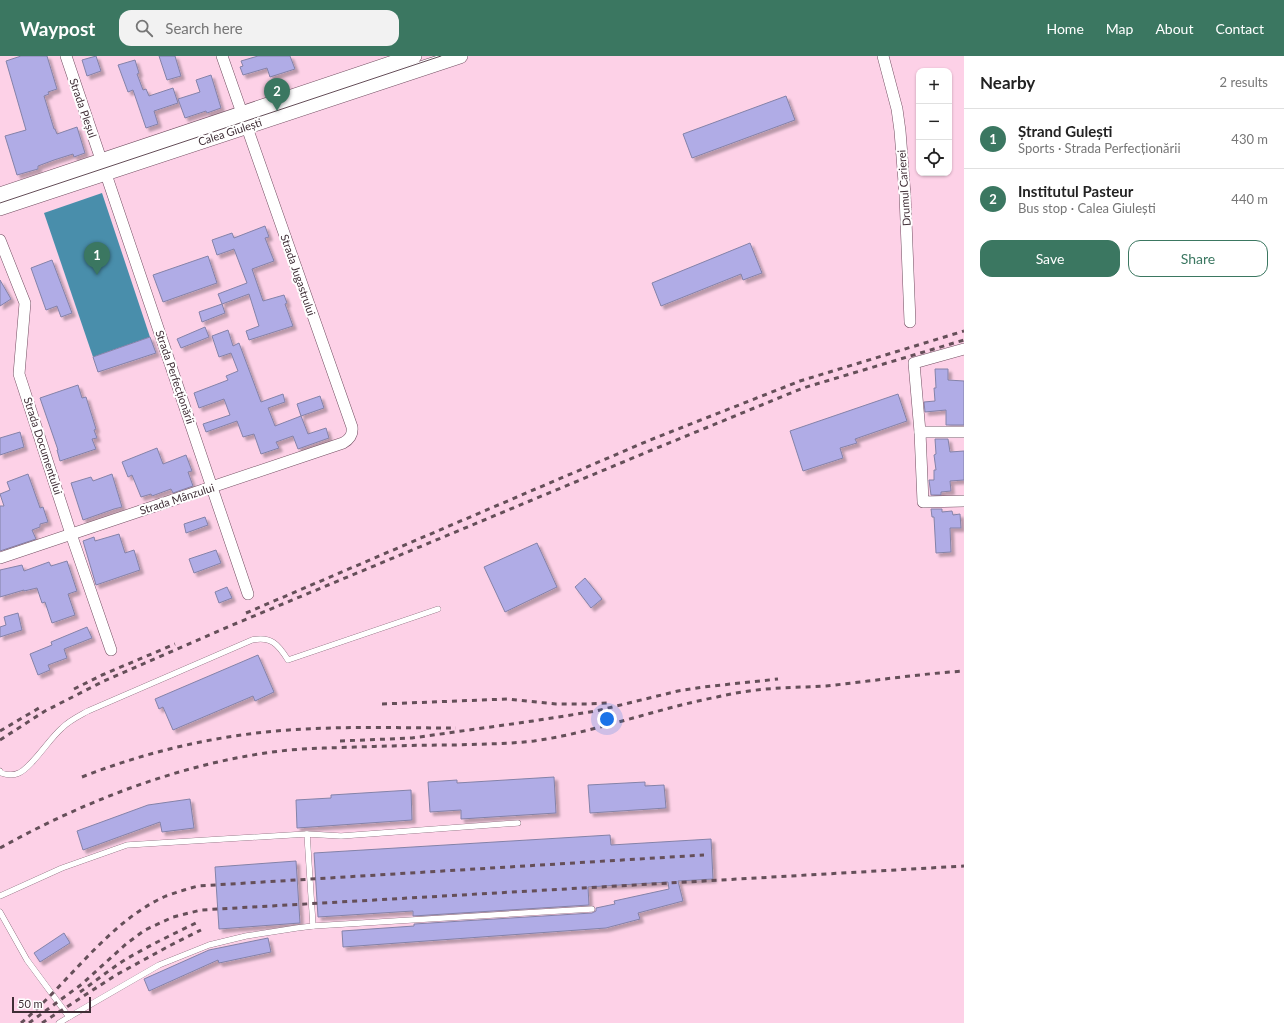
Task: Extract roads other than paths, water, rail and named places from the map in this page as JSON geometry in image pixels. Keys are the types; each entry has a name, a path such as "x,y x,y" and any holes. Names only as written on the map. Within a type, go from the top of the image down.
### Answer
{"main road":[{"name":"Calea Giulești","path":"0,208 103,167 243,120 414,56"},
{"name":"Calea Giulești","path":"243,120 460,56"},
{"name":"Calea Giulești","path":"0,195 103,167"}],"street":[{"name":"Strada Pleșul","path":"66,56 103,167"},
{"name":"Strada Jugastrului","path":"222,56 243,120 352,427 351,436"},
{"name":"Drumul Carierei","path":"883,56 897,109 900,131 905,194 910,322"},
{"name":"Strada Perfecționării","path":"103,167 248,594"},
{"name":"Strada Documentului","path":"0,240 25,304 19,374 71,534 112,650"},
{"path":"964,349 914,363 920,432 922,502 964,501"},
{"path":"920,432 964,432"},
{"name":"Strada Mânzului","path":"0,558 343,443 351,436"}],"lane":[{"path":"0,772 6,775 19,773 32,762 47,743 68,722 88,711 252,640 265,639 271,641 277,645 288,660 438,609"},
{"path":"0,896 62,868 127,845 307,834 341,836 518,823"},
{"path":"307,834 313,926"},
{"path":"59,1023 159,965 209,944 246,936 313,926 592,909"},
{"path":"0,912 27,960 70,1017"}],"water":[{"path":"102,193 150,337 93,357 44,213"}],"tram line":[{"path":"0,203 441,56"}],"railway":[{"path":"246,613 650,440 800,381 964,331"},
{"path":"0,740 45,711 104,681 230,626 652,450 803,388 964,340"},
{"path":"74,689 102,675 175,644"},
{"path":"0,848 68,813 140,784 178,772 252,755 306,749 494,744 534,741 580,732 694,702 741,692 773,688 826,686 964,671"},
{"path":"340,741 412,738 533,721 596,711 678,691 778,679"},
{"path":"382,704 507,699 556,704 609,703"},
{"path":"0,731 39,708"},
{"path":"82,777 132,759 158,752 210,740 262,732 331,728 456,728"},
{"path":"21,1023 39,1007 90,954 126,921 145,907 166,896 198,886 704,855"},
{"path":"29,1023 82,984 126,944 145,930 173,917 201,910 964,866"},
{"path":"80,992 123,961 151,945 198,922"},
{"path":"42,1023 116,975 201,930"}],"place":[{"name":"Institutul Pasteur","path":"277,111"},
{"name":"Ștrand Gulești","path":"97,275"}]}
